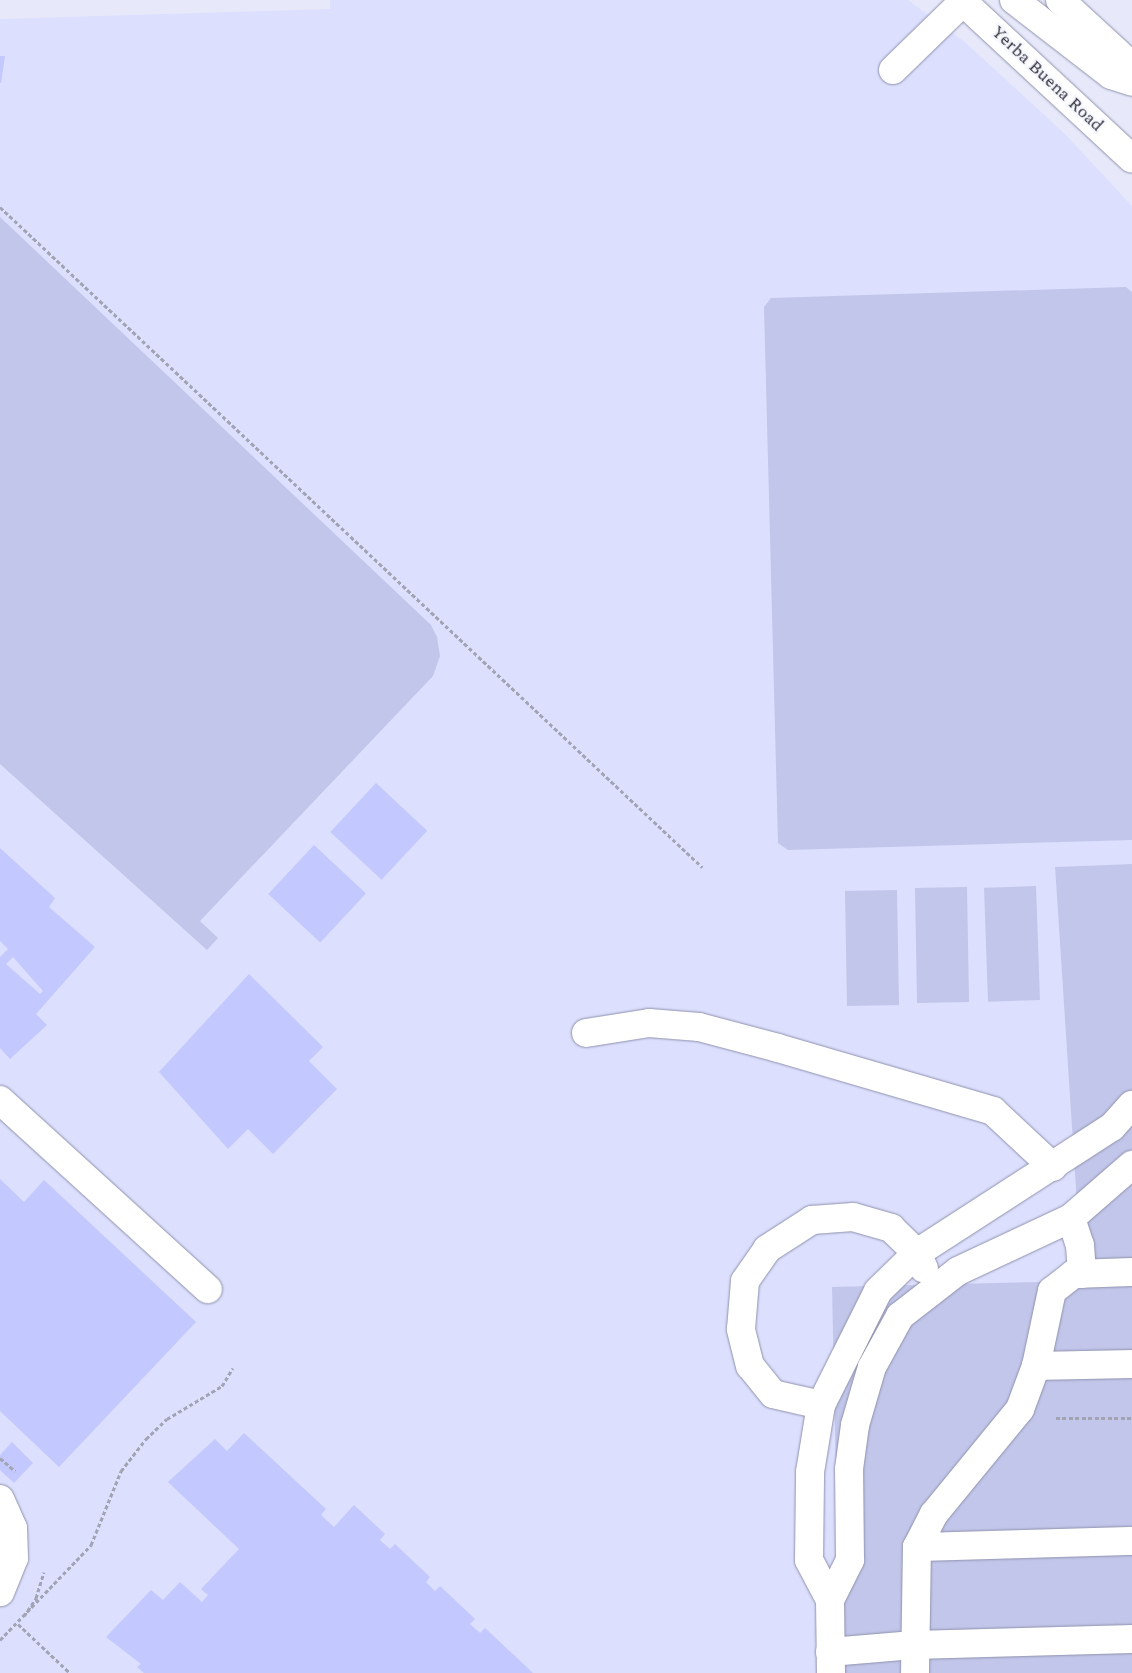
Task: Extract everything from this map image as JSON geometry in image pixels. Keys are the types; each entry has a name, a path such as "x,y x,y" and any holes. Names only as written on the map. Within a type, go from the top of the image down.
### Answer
{"street":[{"path":"893,70 963,0"},
{"name":"Yerba Buena Road","path":"963,0 1132,159"},
{"path":"1014,0 1111,75 1132,82"},
{"path":"1060,0 1132,66"},
{"path":"586,1033 649,1023 699,1027 778,1048 992,1111 1053,1167"},
{"path":"0,1100 208,1289"},
{"path":"830,1600 809,1560 810,1472 821,1405 878,1292 917,1253 1053,1167 1112,1127 1132,1105"},
{"path":"1132,1165 1071,1218 958,1270 900,1316 872,1367 849,1469 850,1560 830,1600 830,1663 914,1645 1132,1639"},
{"path":"821,1405 773,1394 750,1366 741,1329 745,1281 767,1250 812,1220 853,1217 891,1228 917,1253 934,1289"},
{"path":"1071,1218 1080,1245 1082,1274"},
{"path":"915,1673 917,1547 934,1514 1020,1409 1036,1366 1052,1291 1082,1274 1132,1272"},
{"path":"1036,1366 1132,1364"},
{"path":"0,1499 13,1528 14,1558 0,1592"},
{"path":"917,1547 1132,1540"}],"path":[{"path":"0,207 702,867"},
{"path":"0,1640 18,1624 92,1545 121,1471 146,1439 167,1419 222,1386 233,1368"},
{"path":"1056,1418 1132,1418"},
{"path":"18,1624 70,1673"}],"shaded area":[{"path":"330,0 908,0 966,43 1066,135 1132,206 1132,864 1055,867 1082,1282 1091,1673 0,1673 0,19 330,9"},
{"path":"0,217 431,625 437,637 440,656 433,676 200,921 218,938 207,950 0,764"},
{"path":"1126,287 1132,292 1132,840 788,850 778,843 764,307 771,298"},
{"path":"1132,864 1132,1673 840,1673 832,1287 1082,1281 1055,867"},
{"path":"1036,886 1040,1000 988,1002 984,888"},
{"path":"967,887 969,1002 917,1003 915,888"},
{"path":"897,890 899,1005 847,1006 845,891"}],"building":[{"path":"0,56 5,56 1,83 0,83"},
{"path":"376,783 427,831 382,880 330,832"},
{"path":"314,845 366,893 320,942 268,894"},
{"path":"0,848 55,898 49,907 95,947 36,1014 47,1025 10,1059 0,1048 0,957 8,949 0,941","holes":["13,957 43,991 40,994 6,964"]},
{"path":"249,974 323,1047 309,1061 337,1089 273,1154 248,1129 228,1149 159,1072"},
{"path":"0,1179 24,1202 44,1180 196,1322 59,1467 0,1411"},
{"path":"244,1433 326,1509 321,1515 334,1527 354,1505 385,1534 380,1540 390,1549 395,1544 430,1577 426,1582 435,1591 440,1586 475,1619 470,1624 480,1633 485,1628 533,1673 144,1673 137,1667 141,1664 106,1637 151,1590 163,1600 180,1582 202,1602 208,1595 201,1589 239,1549 168,1482 215,1439 227,1451"},
{"path":"12,1442 33,1463 14,1483 0,1470 0,1455"}]}
